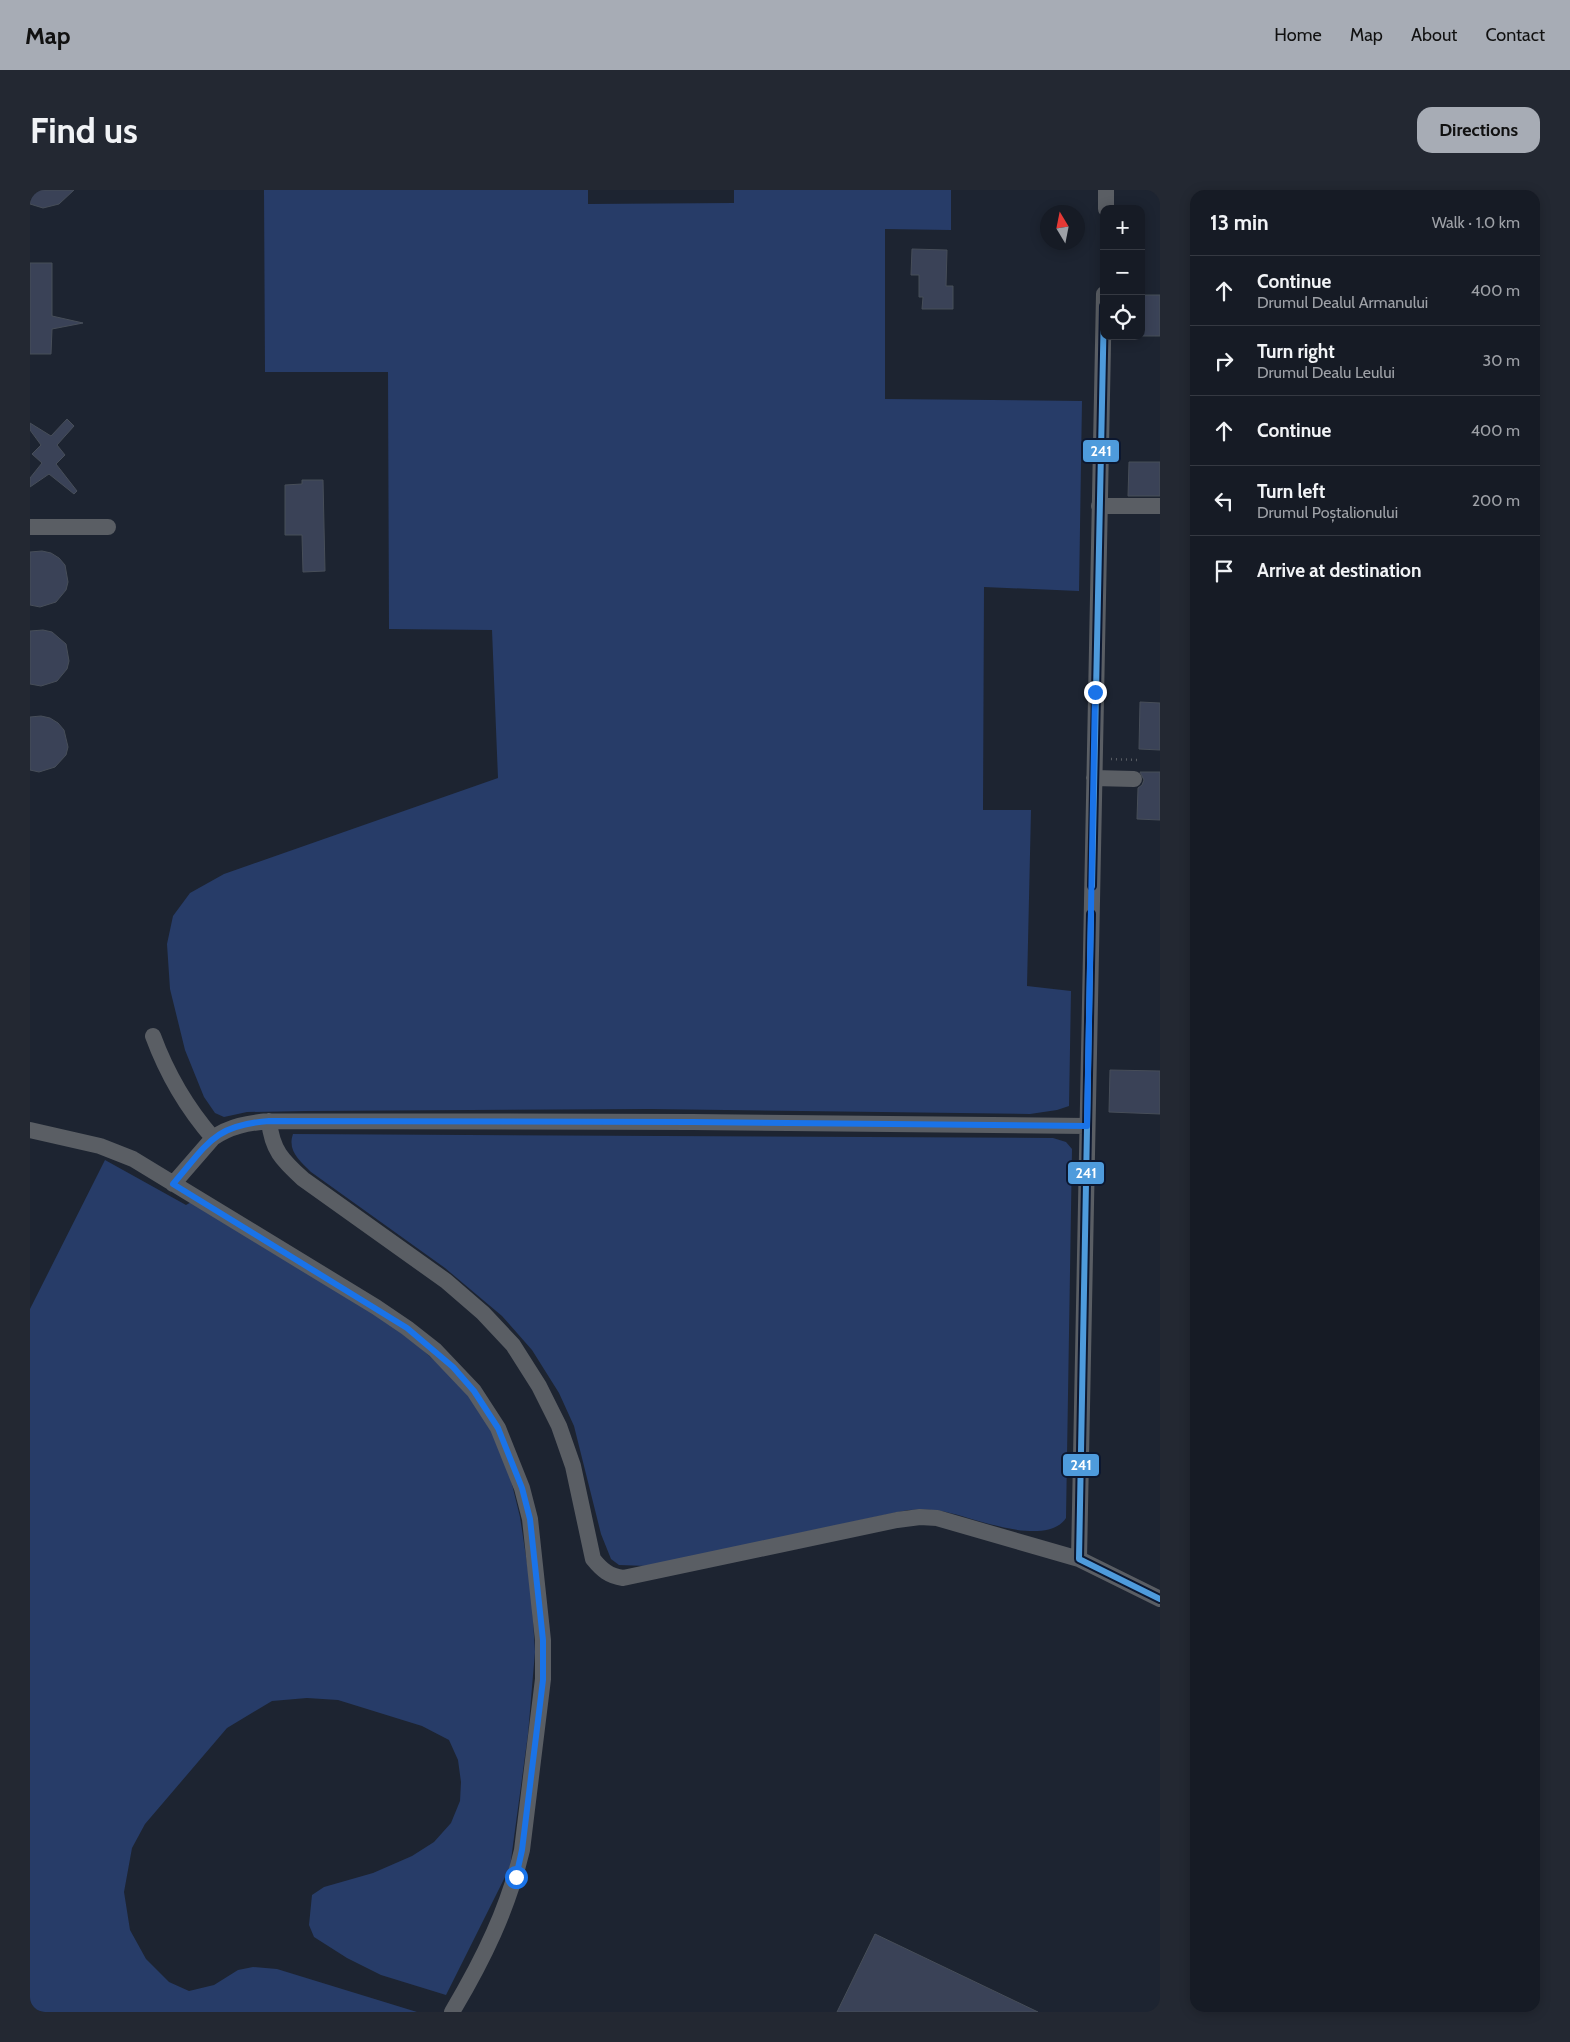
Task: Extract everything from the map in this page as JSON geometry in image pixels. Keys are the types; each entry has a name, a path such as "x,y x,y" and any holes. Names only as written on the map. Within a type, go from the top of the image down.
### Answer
{"street":[{"path":"1079,1559 1104,295"},
{"path":"1099,506 1160,506"},
{"path":"30,527 108,527"},
{"path":"1094,778 1134,779"},
{"path":"153,1036 176,1088 193,1114 213,1138"},
{"path":"173,1184 213,1138 236,1126 269,1121 702,1122 1087,1126"},
{"path":"269,1121 274,1147 285,1162 303,1179 446,1281 483,1313 513,1345 539,1386 559,1426 572,1466 593,1559 602,1570 612,1577 623,1578 897,1520 920,1517 937,1518 1079,1559 1160,1599"},
{"path":"30,1130 116,1151 142,1164 376,1307 407,1328 453,1367 474,1391 498,1428 522,1488 530,1519 543,1640 543,1670 522,1850 500,1921 487,1949 452,2012"}],"path":[{"path":"1094,759 1137,760"}],"shaded area":[{"path":"264,190 588,190 588,204 734,203 734,190 951,190 951,230 885,229 885,399 1082,401 1079,591 984,587 983,810 1031,810 1027,986 1071,991 1069,1106 1057,1110 1030,1114 650,1109 247,1112 224,1117 215,1113 204,1097 185,1050 170,989 167,944 173,916 190,893 224,874 498,778 492,630 389,629 388,372 265,372"},
{"path":"293,1134 1053,1138 1066,1142 1072,1149 1066,1518 1056,1527 1043,1531 1027,1531 1009,1529 941,1511 908,1510 647,1566 619,1565 611,1559 601,1534 574,1426 559,1393 532,1350 502,1316 445,1268 311,1172 293,1151"},
{"path":"105,1160 186,1205 193,1201 395,1325 466,1389 495,1437 510,1476 520,1517 531,1589 535,1652 528,1734 510,1867 446,1995 381,1975 347,1958 314,1937 309,1925 312,1895 324,1887 373,1873 412,1856 434,1842 451,1823 460,1801 461,1782 458,1760 449,1740 422,1726 338,1700 307,1698 272,1701 227,1728 145,1824 132,1848 124,1892 130,1930 146,1959 169,1982 189,1991 214,1985 238,1970 253,1967 277,1969 417,2012 30,2012 30,1309"}],"building":[{"path":"30,190 74,190 59,204 43,208 30,204"},
{"path":"912,249 947,250 946,286 953,286 953,309 922,309 923,297 919,297 919,275 911,275"},
{"path":"30,263 52,263 52,316 83,323 52,329 51,354 30,354"},
{"path":"1145,295 1160,295 1160,336 1145,336"},
{"path":"67,419 74,426 57,445 65,455 56,464 77,491 74,494 49,474 30,487 30,478 42,463 32,454 41,445 30,430 30,423 51,436"},
{"path":"1129,462 1160,462 1160,496 1128,496"},
{"path":"302,480 323,480 325,571 303,572 302,535 285,535 285,485 302,484"},
{"path":"42,551 51,553 65,565 68,582 66,590 56,602 40,607 30,605 30,552"},
{"path":"43,630 52,632 66,644 69,661 67,669 57,681 41,686 30,684 30,631"},
{"path":"1140,702 1160,703 1160,750 1139,749"},
{"path":"41,716 50,718 58,723 64,730 68,747 66,755 55,767 39,772 30,770 30,717"},
{"path":"1140,772 1160,772 1160,820 1137,819 1138,788 1144,780"},
{"path":"1110,1070 1160,1071 1160,1114 1109,1112"},
{"path":"875,1934 1038,2012 837,2012"}],"transit line":[{"name":"241","path":"1092,886 1103,340"},
{"name":"241","path":"1091,914 1079,1559 1160,1599"}],"route":[{"path":"516,1877 522,1850 543,1680 543,1640 530,1519 522,1488 498,1428 474,1391 453,1367 407,1328 376,1307 173,1184 219,1133 236,1126 269,1121 692,1122 1087,1126 1095,692"}]}
